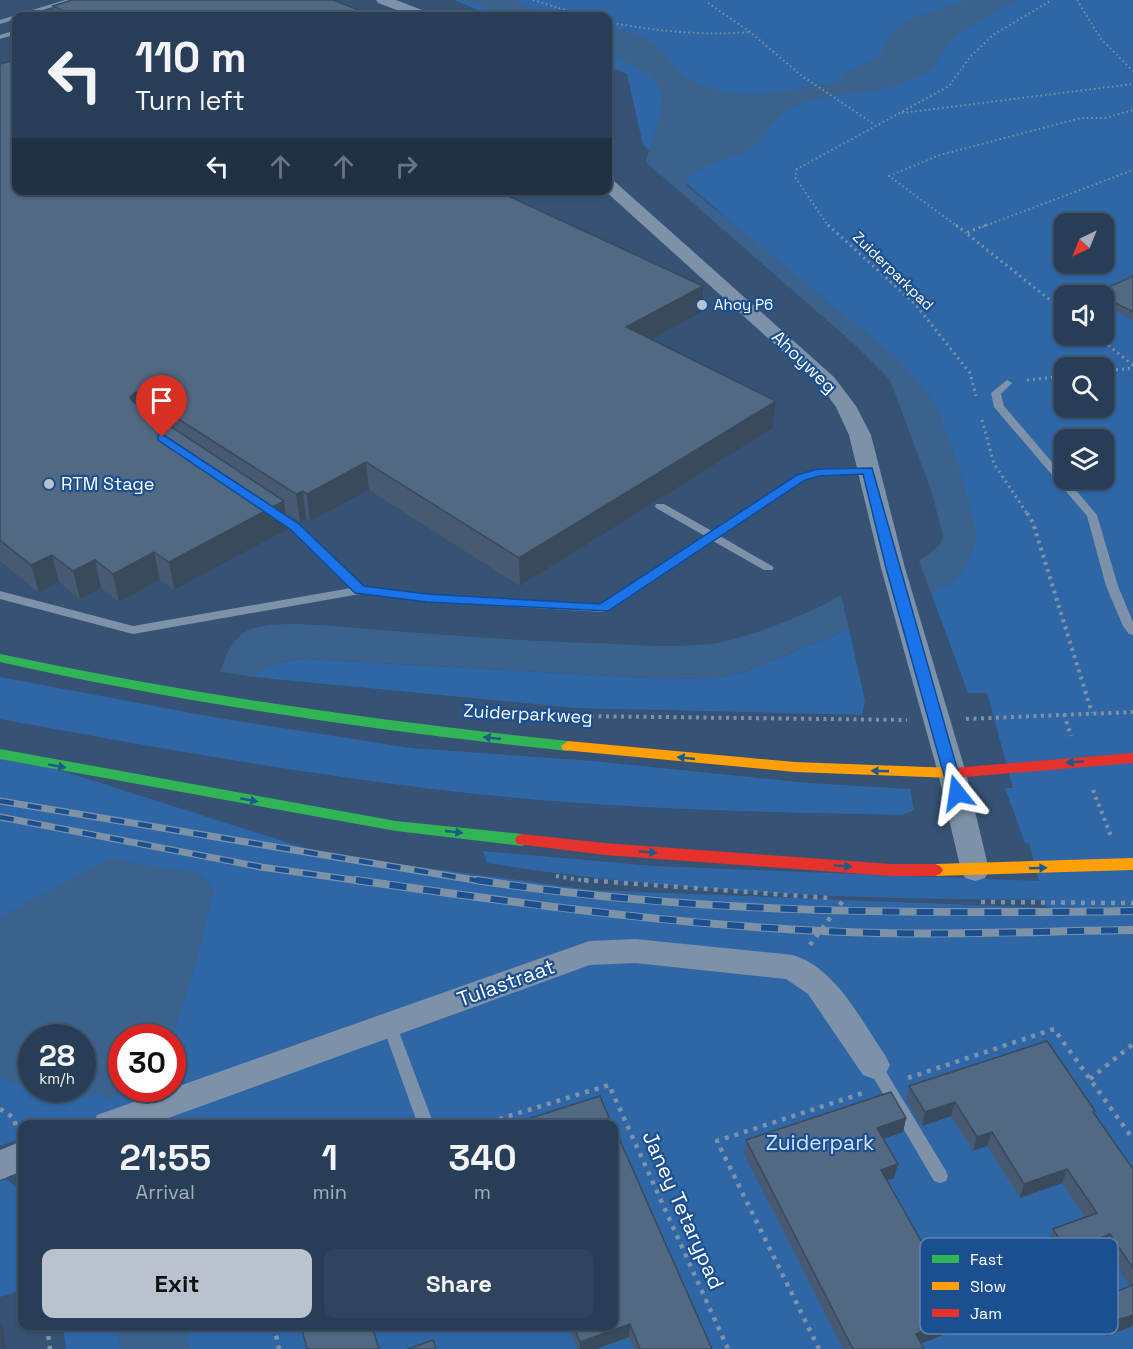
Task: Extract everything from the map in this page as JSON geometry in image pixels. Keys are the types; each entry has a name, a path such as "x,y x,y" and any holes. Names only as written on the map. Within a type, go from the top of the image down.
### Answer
{"main road":[{"name":"Zuiderparkweg","path":"0,658 78,676 237,705 418,731 783,766 952,773 1133,758"},
{"path":"0,754 396,826 605,849 878,869 975,870 1128,864"}],"street":[{"path":"383,0 414,12"},
{"name":"Ahoyweg","path":"612,189 827,381 854,420 893,568 952,773"},
{"path":"952,773 975,870"},
{"name":"Tulastraat","path":"124,1120 589,953 635,951 794,967"},
{"path":"794,967 819,985 874,1065"},
{"path":"0,1165 18,1158"}],"lane":[{"path":"33,12 72,0"},
{"path":"1007,383 996,393 999,407 1092,515 1112,586 1133,631"},
{"path":"0,595 133,630 360,590 427,598 603,608 801,478 818,472 868,471"},
{"path":"660,506 768,568"},
{"path":"266,507 295,526 360,590"},
{"path":"389,1024 424,1120"},
{"path":"874,1065 940,1176"}],"path":[{"path":"533,0 572,12"},
{"name":"Zuiderparkpad","path":"976,397 970,372 922,313 829,227 795,177 797,169 949,86 970,57 993,35 1052,0"},
{"path":"1077,0 1091,27 1114,56 1133,71"},
{"path":"708,3 750,32 802,76 875,125"},
{"path":"612,23 692,35 721,36 750,32"},
{"path":"898,113 1133,84"},
{"path":"1054,303 966,233 889,176 940,155 1081,118 1105,118 1133,110"},
{"path":"966,233 1133,170"},
{"path":"1107,345 1133,367"},
{"path":"1114,370 1133,367"},
{"path":"982,419 994,464 1033,523 1092,713"},
{"name":"Zuiderparkweg","path":"575,716 646,719 936,720 1133,712"},
{"path":"1064,714 1081,761 1128,864"},
{"path":"794,967 844,899"},
{"path":"1133,1044 1090,1079 1133,1139"},
{"name":"Janey Tetarypad","path":"496,1120 609,1085 728,1349"},
{"path":"717,1141 819,1349"},
{"path":"48,1330 50,1349"},
{"path":"275,1330 279,1349"}],"green space":[{"name":"Zuiderpark","path":"454,0 1133,0 1133,1349 66,1349 64,1330 618,1330 618,1120 18,1120 18,1139 0,1146 0,751 327,855 593,890 1047,908 1044,900 834,896 695,888 487,863 483,851 655,866 1039,881 1029,844 1025,843 1005,788 1013,788 987,693 968,693 931,593 953,582 959,573 903,392 765,252 643,145 627,74 612,68 612,12 482,12"},
{"path":"849,629 865,701 862,715 576,708 254,677 272,666 306,659 667,679 717,678 747,671"},
{"path":"0,677 218,718 411,748 593,761 809,783 910,789 914,810 902,815 603,805 483,795 318,773 159,748 0,719"},
{"path":"6,1179 16,1187 18,1291 0,1297 0,1182"}],"shaded area":[{"path":"467,0 511,0 542,12 499,12"},
{"path":"969,0 1017,0 958,35 929,70 922,75 884,88 826,97 797,105 782,115 750,148 695,172 686,182 688,187 896,357 934,403 960,471 972,513 976,539 960,575 952,583 931,593 919,561 940,545 943,535 931,490 890,380 853,343 646,162 662,106 662,94 658,84 648,74 612,55 612,28 632,33 655,44 685,76 701,85 726,93 763,95 836,82 846,72 869,62 882,53 890,33 914,18"},
{"path":"841,595 849,629 747,671 717,678 667,679 306,659 272,666 254,677 220,672 231,647 244,632 280,624 516,640 653,646 696,645 723,642 758,632"},
{"path":"113,857 127,862 199,873 214,890 195,966 176,1024 108,1024 108,1098 101,1093 96,1094 96,1024 18,1024 18,1084 0,1078 0,917"},
{"path":"117,1330 187,1330 190,1349 120,1349"}],"building":[{"path":"72,0 333,0 364,12 61,12 64,11 53,6"},
{"path":"12,61 12,195 506,195 703,286 626,327 776,401 519,558 366,462 307,494 303,491 296,494 136,392 130,397 132,401 284,501 169,562 154,552 113,574 95,560 73,571 52,555 31,565 0,540 0,64"},
{"path":"1133,276 1133,312 1114,302 1113,285"},
{"path":"1047,1041 1133,1169 1133,1268 1118,1246 1118,1238 1113,1238 1110,1234 1100,1238 1059,1238 1053,1229 1097,1213 1067,1169 1024,1184 992,1132 977,1137 955,1102 925,1112 909,1086"},
{"path":"891,1092 906,1118 877,1128 898,1164 881,1170 920,1239 920,1332 916,1334 924,1349 853,1349 746,1140"},
{"path":"600,1096 610,1120 525,1120"},
{"path":"618,1136 712,1349 640,1349 630,1324 618,1328"},
{"path":"1133,1285 1133,1315 1118,1320 1118,1291"},
{"path":"302,1330 373,1330 379,1349 307,1349"},
{"path":"576,1330 613,1330 580,1342"},
{"path":"433,1340 436,1349 408,1349"}],"railway":[{"path":"0,801 486,882"},
{"path":"0,817 261,867 367,882"},
{"path":"356,880 551,907 748,927 879,933 1133,930"},
{"path":"476,880 640,900 722,906 968,912 1133,911"}],"traffic: fast":[{"path":"0,658 141,687 282,711 568,746"},
{"path":"0,754 396,826 522,840"}],"traffic: slow":[{"path":"568,746 795,767 953,773"},
{"path":"935,870 1133,864"}],"traffic: jam":[{"path":"953,773 1133,758"},
{"path":"522,840 605,849 891,870 935,870"}],"place":[{"name":"Ahoy P6","path":"702,305"},
{"name":"RTM Stage","path":"49,484"}],"route":[{"path":"162,437 295,526 360,590 427,598 603,608 801,478 818,472 868,471 957,793"}]}
